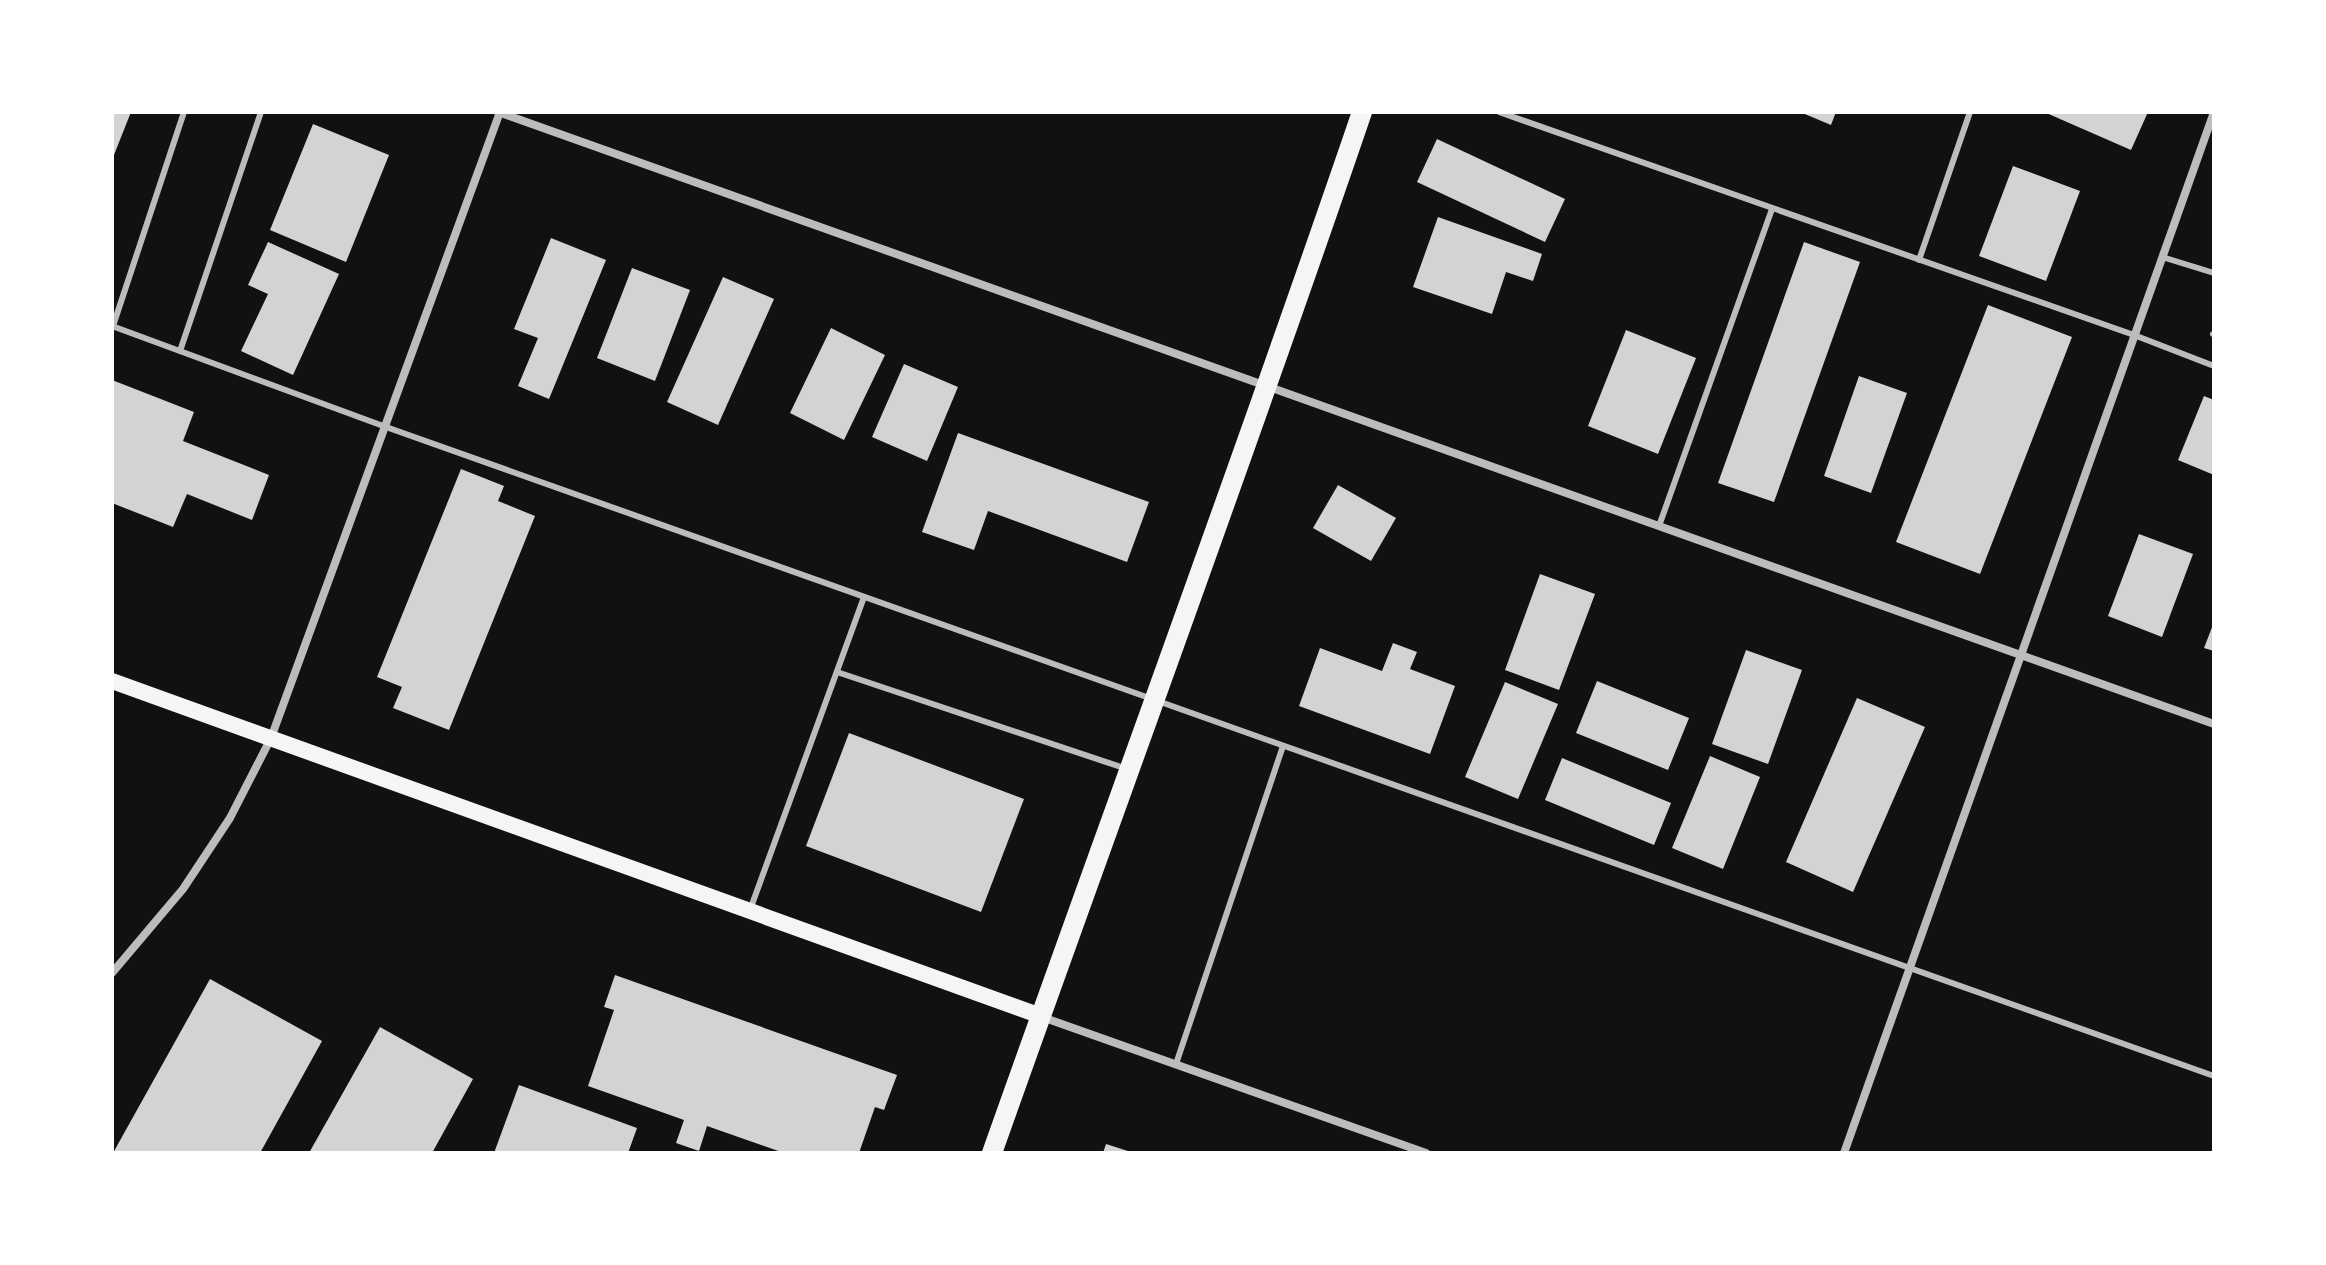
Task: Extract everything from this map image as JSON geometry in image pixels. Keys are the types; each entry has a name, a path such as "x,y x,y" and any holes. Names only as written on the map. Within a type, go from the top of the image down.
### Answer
{"main road":[{"path":"992,1153 1152,700 1268,389 1362,112"},
{"path":"112,681 1041,1016"}],"street":[{"path":"112,973 183,889 230,818 271,738 499,112 1268,389 2214,724"},
{"path":"1844,1153 2214,112"},
{"path":"1041,1016 1426,1153"}],"lane":[{"path":"184,112 113,326 386,427 2214,1076"},
{"path":"180,351 261,112"},
{"path":"1499,112 2134,335 2214,366"},
{"path":"1919,260 1970,112"},
{"path":"1659,526 1772,209"},
{"path":"2162,257 2214,273"},
{"path":"750,910 864,597"},
{"path":"837,672 1128,769"},
{"path":"1176,1064 1283,746"}],"building":[{"path":"112,112 131,112 112,160"},
{"path":"1800,112 1836,112 1831,125"},
{"path":"2044,112 2148,112 2131,150"},
{"path":"313,124 389,155 346,262 270,230"},
{"path":"1437,139 1565,199 1545,242 1417,182"},
{"path":"2013,166 2080,191 2046,281 1979,256"},
{"path":"1438,217 1542,254 1533,281 1506,272 1492,314 1413,287"},
{"path":"551,238 606,260 549,399 518,386 538,338 514,329"},
{"path":"268,242 339,274 293,375 241,351 268,294 248,285"},
{"path":"1804,242 1860,262 1774,502 1718,483"},
{"path":"632,268 690,290 655,381 597,358"},
{"path":"723,277 774,299 718,425 667,402"},
{"path":"1988,305 2072,337 1980,574 1896,542"},
{"path":"831,328 885,355 844,440 790,413"},
{"path":"1626,330 1696,358 1658,454 1588,426"},
{"path":"904,364 958,387 927,461 872,437"},
{"path":"1859,376 1907,393 1871,493 1824,476"},
{"path":"112,380 194,412 183,441 269,475 252,520 187,494 173,527 112,503"},
{"path":"2204,396 2214,400 2214,475 2178,460"},
{"path":"958,433 1149,502 1127,562 988,511 974,550 922,532"},
{"path":"461,469 504,486 498,501 535,516 449,730 393,708 402,687 377,677"},
{"path":"1338,485 1396,518 1371,561 1313,528"},
{"path":"2139,534 2193,554 2162,637 2108,616"},
{"path":"1540,574 1595,594 1559,690 1505,670"},
{"path":"2214,622 2214,651 2204,648"},
{"path":"1393,643 1417,652 1410,669 1455,686 1430,754 1299,706 1320,648 1382,671"},
{"path":"1746,650 1802,670 1768,764 1712,744"},
{"path":"1597,681 1689,718 1668,770 1576,733"},
{"path":"1505,682 1558,704 1518,799 1465,777"},
{"path":"1857,698 1925,727 1853,892 1786,862"},
{"path":"849,733 1024,799 981,912 806,846"},
{"path":"1710,756 1760,777 1723,869 1672,848"},
{"path":"1562,758 1671,803 1654,845 1545,800"},
{"path":"615,975 897,1075 884,1110 875,1107 859,1153 784,1153 707,1126 699,1151 676,1143 684,1120 588,1086 614,1010 604,1007"},
{"path":"210,979 322,1041 260,1153 113,1153"},
{"path":"380,1027 473,1079 432,1153 309,1153"},
{"path":"519,1085 637,1128 628,1153 494,1153"},
{"path":"1106,1144 1131,1152 1131,1153 1103,1153"}]}
